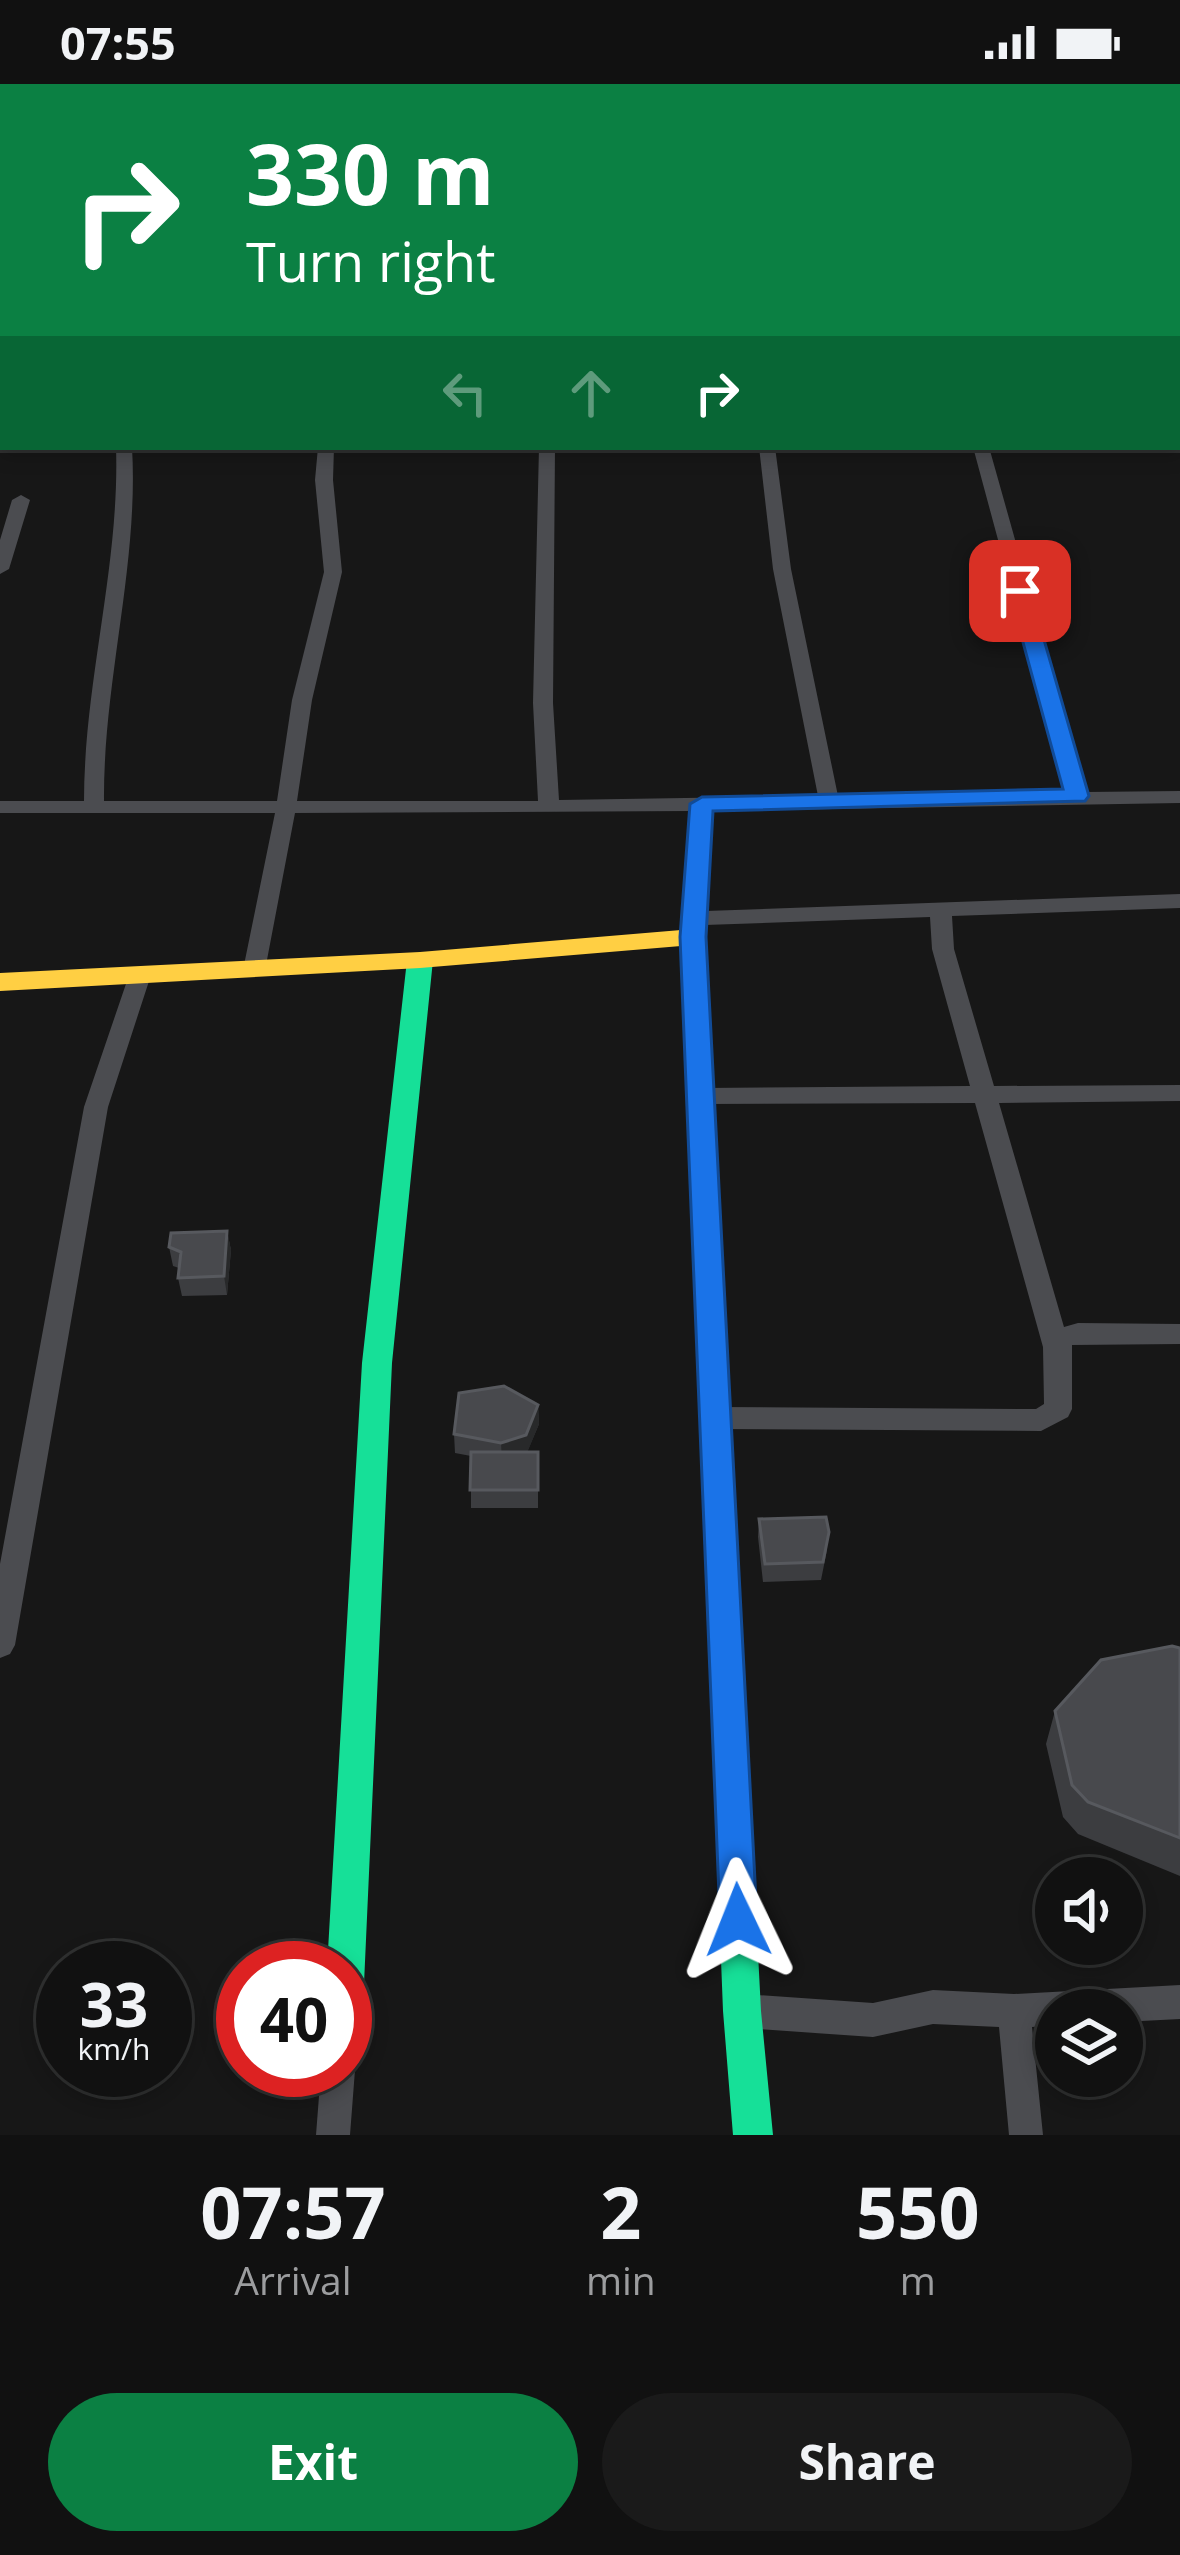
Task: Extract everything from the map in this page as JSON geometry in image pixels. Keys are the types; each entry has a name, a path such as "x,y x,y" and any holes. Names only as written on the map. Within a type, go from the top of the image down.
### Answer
{"street":[{"path":"94,807 93,738 125,508 124,450"},
{"path":"255,965 302,700 333,572 324,481 326,450"},
{"path":"547,450 543,704 549,807"},
{"path":"767,450 782,568 829,802"},
{"path":"982,450 1077,796"},
{"path":"0,569 21,500"},
{"path":"0,807 549,807 1180,797"},
{"path":"702,804 694,927 742,2011 753,2135"},
{"path":"0,982 139,978 255,965 420,960 694,927 941,909 1180,901"},
{"path":"715,1418 1041,1420 1058,1409 1055,1347 988,1096 943,950 941,909"},
{"path":"347,1941 377,1364 420,960"},
{"path":"0,1645 96,1107 139,978"},
{"path":"704,1096 1180,1093"},
{"path":"1055,1347 1063,1338 1078,1334 1180,1334"},
{"path":"742,2011 873,2020 932,2006 1014,2012 1180,2002"},
{"path":"1014,2012 1026,2135"},
{"path":"333,2135 336,2097"}],"building":[{"path":"227,1231 224,1276 178,1278 181,1252 169,1247 171,1233"},
{"path":"504,1386 538,1405 526,1435 501,1443 454,1434 459,1393"},
{"path":"471,1452 538,1452 538,1490 470,1490"},
{"path":"826,1517 829,1532 823,1562 765,1564 759,1519"},
{"path":"1180,1648 1180,1838 1088,1802 1072,1785 1055,1711 1101,1660"}],"traffic: fast":[{"path":"347,1941 377,1363 420,960"},
{"path":"699,1061 742,2011 753,2135"}],"traffic: slow":[{"path":"0,982 420,960 693,937 699,1061"}],"route":[{"path":"738,1920 707,1286 704,1096 693,937 702,804 1077,796 1020,591"}]}
